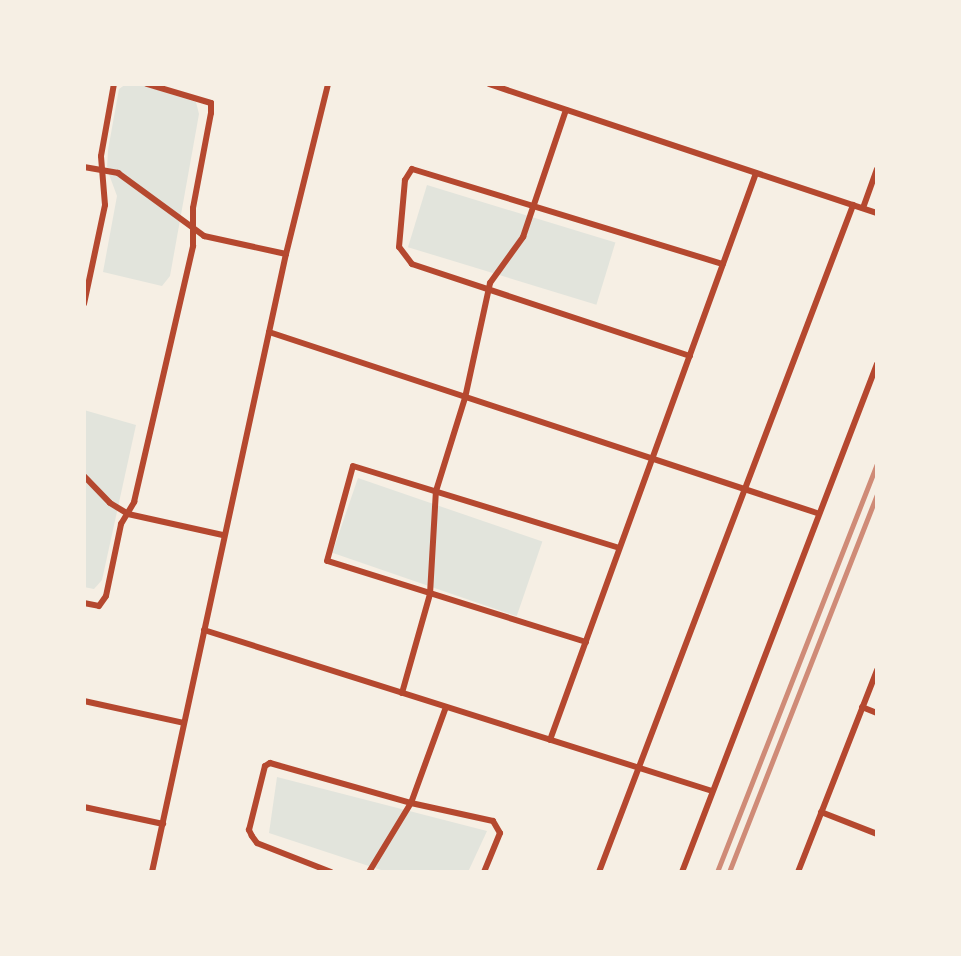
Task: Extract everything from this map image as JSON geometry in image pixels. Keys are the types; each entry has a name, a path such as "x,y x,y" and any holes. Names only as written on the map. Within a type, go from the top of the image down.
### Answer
{"street":[{"path":"84,304 105,205 101,170 114,84"},
{"path":"84,603 99,606 106,596 121,524 128,514 193,246 192,230 211,103 147,84"},
{"path":"152,872 286,255 328,84"},
{"path":"489,84 877,213"},
{"path":"402,693 430,594 436,491 465,398 488,290 523,237 566,110"},
{"path":"84,167 118,173 192,230 286,255"},
{"path":"690,356 412,264 399,247 405,180 412,169 723,264"},
{"path":"863,208 877,169"},
{"path":"550,740 756,173"},
{"path":"599,872 853,205"},
{"path":"269,332 818,513"},
{"path":"682,872 711,791 877,364"},
{"path":"586,642 327,561 353,466 620,549"},
{"path":"84,477 110,503 128,514 224,535"},
{"path":"204,630 711,791"},
{"path":"798,872 877,670"},
{"path":"84,701 184,723"},
{"path":"369,872 411,803 446,706"},
{"path":"862,707 877,713"},
{"path":"332,872 257,843 252,836 249,830 265,766 280,763 411,803 493,821 500,833 484,872"},
{"path":"84,807 163,824"},
{"path":"821,812 877,834"}],"shaded area":[{"path":"126,84 138,84 196,102 199,114 170,276 162,286 103,272 117,196 107,169 108,150 119,89"},
{"path":"427,185 615,243 596,305 408,247"},
{"path":"84,410 136,425 102,580 94,589 84,587"},
{"path":"358,478 542,541 517,616 332,553"},
{"path":"277,777 487,831 468,872 387,872 269,833"}],"railway":[{"path":"717,872 877,463"},
{"path":"729,872 877,495"}]}
